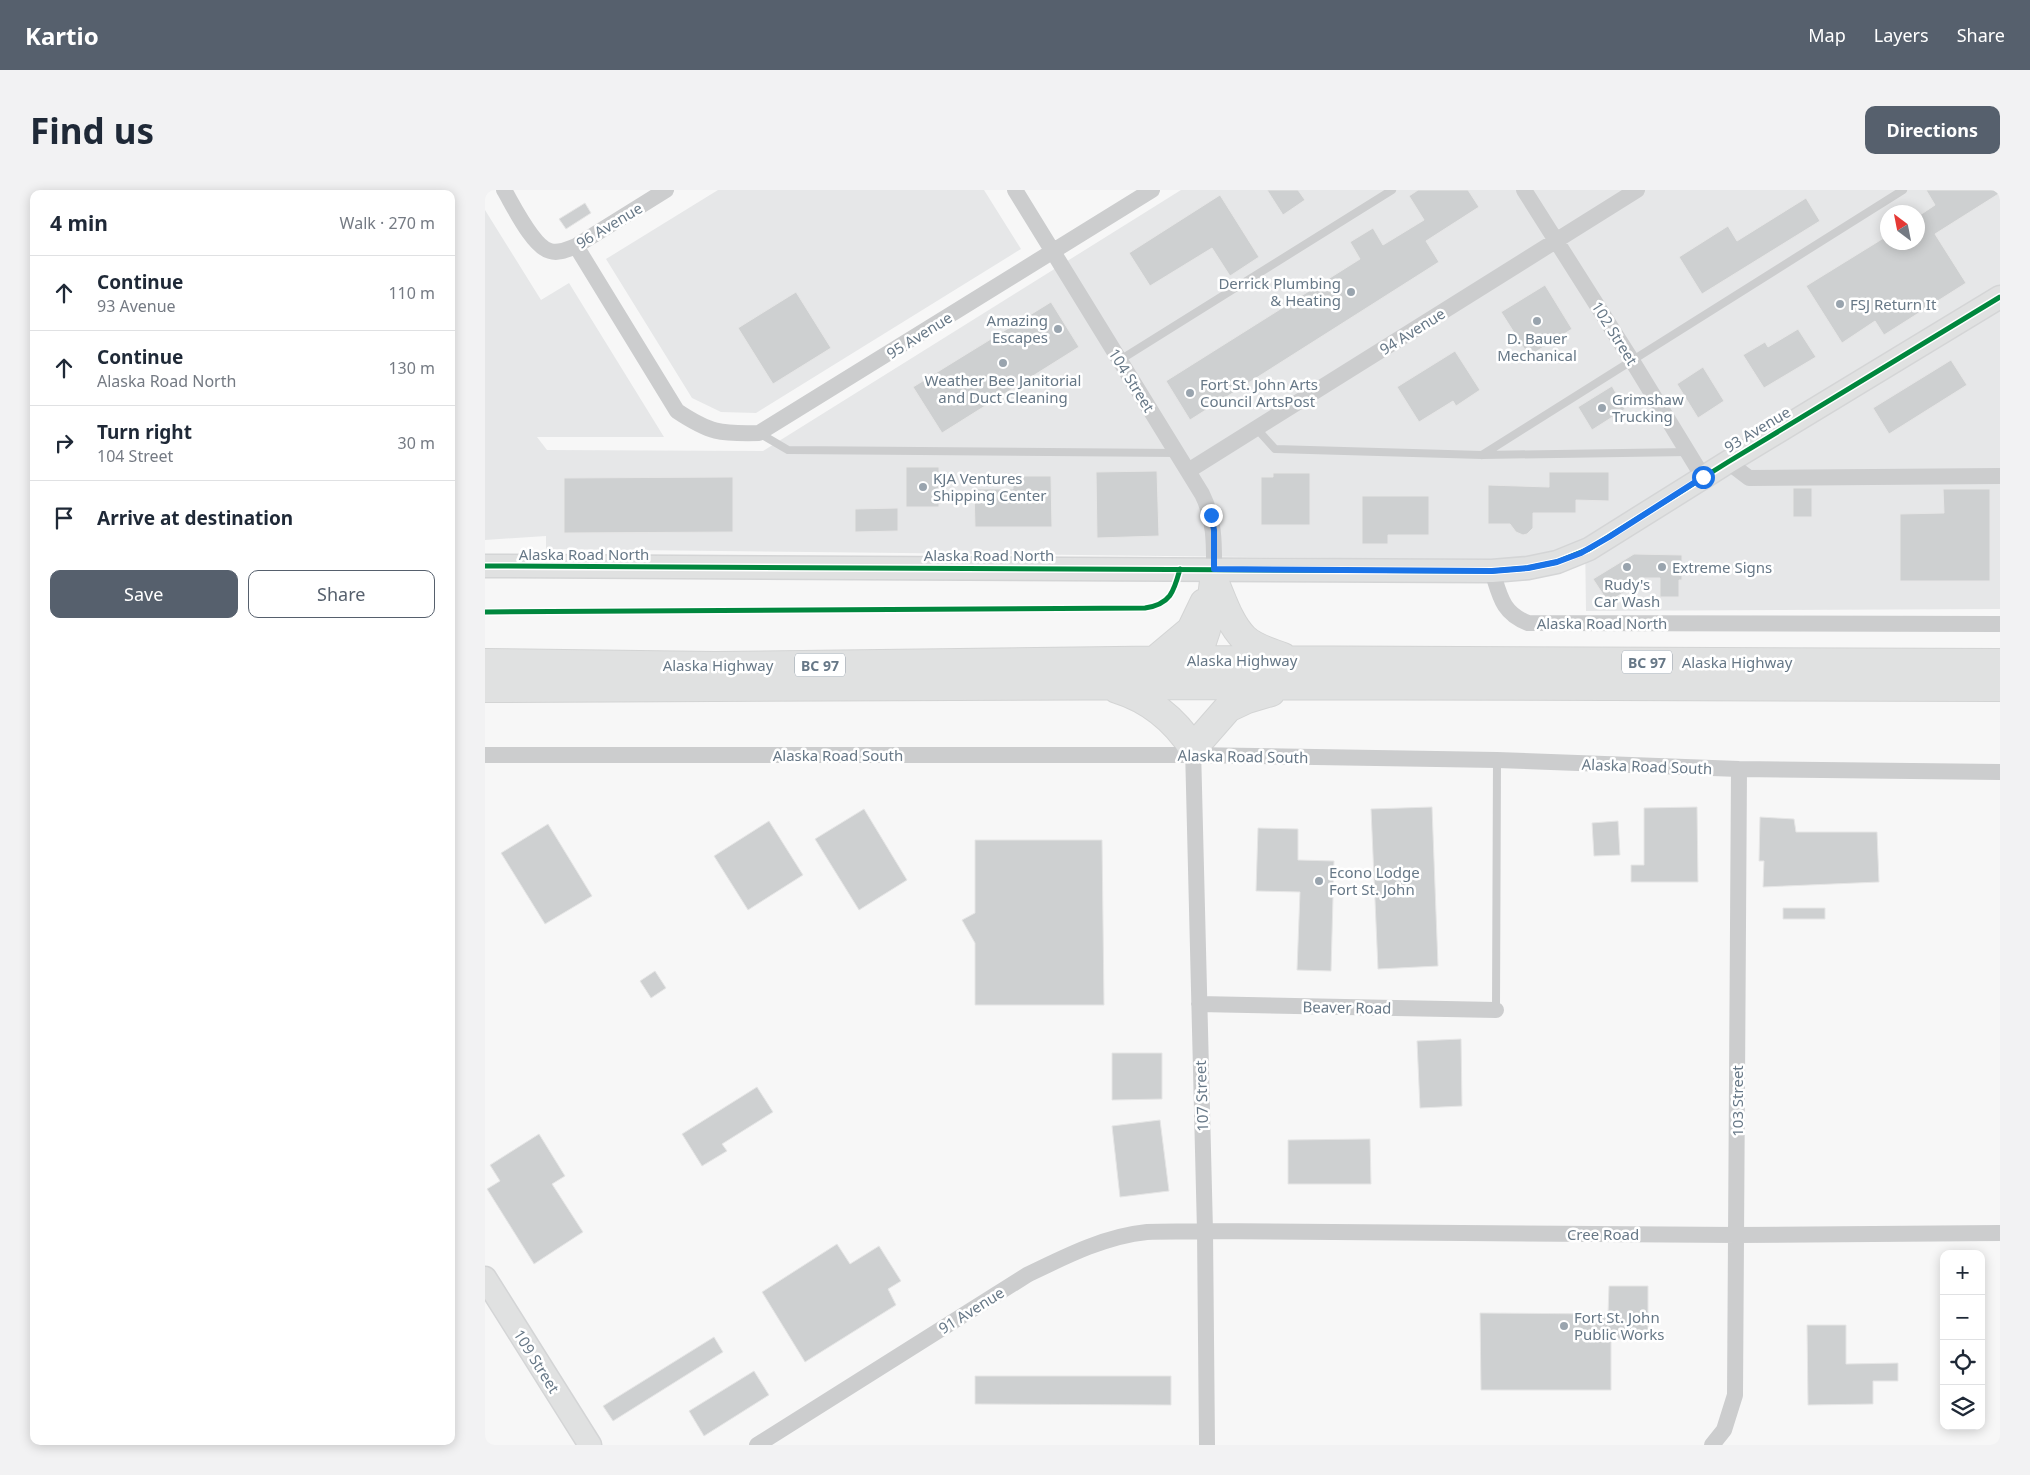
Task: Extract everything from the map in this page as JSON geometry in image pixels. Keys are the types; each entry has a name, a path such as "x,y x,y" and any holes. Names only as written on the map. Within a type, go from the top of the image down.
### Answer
{"highway":[{"path":"1173,685 1195,660 1209,624 1214,575"},
{"path":"1154,661 1191,630 1214,575"},
{"path":"1193,751 1228,708 1293,673 1244,638 1232,622 1214,575"},
{"name":"Alaska Highway","path":"485,663 715,666 1195,660 1251,661 1293,673 2000,687"},
{"path":"1193,751 1207,708 1219,685 1251,661"},
{"name":"Alaska Highway","path":"485,688 1219,685 1293,673 2000,662"},
{"path":"1105,685 1137,695 1156,708 1184,733 1193,751"}],"street":[{"name":"96 Avenue","path":"504,190 536,242 549,251 562,252 576,246 655,193"},
{"name":"104 Street","path":"1015,190 1202,494 1211,515 1214,530 1214,575"},
{"name":"95 Avenue","path":"759,433 1152,190"},
{"name":"102 Street","path":"1524,190 1703,477"},
{"name":"94 Avenue","path":"1188,472 1637,190"},
{"path":"576,246 677,411 697,424 718,433 759,433"},
{"name":"93 Avenue","path":"1492,571 1528,568 1557,562 1581,553 2000,296"},
{"name":"93 Avenue","path":"1728,462 1749,478 2000,476"},
{"name":"Alaska Road North","path":"485,566 1214,575 1492,571 1506,610 1516,618 1528,623 2000,624"},
{"name":"Alaska Road South","path":"485,755 1193,751 1739,769 2000,772"},
{"name":"107 Street","path":"1193,751 1205,1231 1207,1445"},
{"name":"103 Street","path":"1712,1445 1724,1430 1735,1395 1739,769"},
{"name":"Beaver Road","path":"1199,1004 1496,1010"},
{"name":"Cree Road","path":"1205,1231 1737,1235 2000,1233"},
{"name":"91 Avenue","path":"757,1445 1027,1275 1067,1256 1106,1241 1145,1232 1205,1231"},
{"name":"109 Street","path":"485,1278 590,1445"}],"lane":[{"path":"1120,360 1392,190"},
{"path":"1482,455 1631,359 1903,190"},
{"path":"1257,428 1275,449 1482,455 1688,452"},
{"path":"759,433 788,450 1177,453"},
{"path":"1496,1010 1497,760"}],"shaded area":[{"path":"718,190 984,190 1021,249 756,413 721,412 692,398 606,259"},
{"path":"1181,190 2000,190 2000,609 1586,611 1585,538 1563,549 1513,560 546,549 546,536 485,540 485,210 541,300 569,283 664,437 537,437 547,450 763,451"}],"building":[{"path":"1267,190 1298,190 1305,200 1283,215"},
{"path":"1418,190 1468,190 1479,207 1426,241 1439,262 1190,420 1166,381 1360,259 1350,242 1373,228 1383,245 1424,220 1409,196"},
{"path":"1926,190 2000,190 2000,193 1935,234 1966,283 1884,335 1875,321 1842,343 1806,286 1880,240 1880,250 1925,250 1925,212 1935,205"},
{"path":"1220,195 1259,257 1230,276 1212,248 1150,286 1129,253"},
{"path":"1806,198 1820,221 1702,294 1679,257 1728,226 1737,241"},
{"path":"585,203 591,213 566,229 559,219"},
{"name":"D. Bauer Mechanical","path":"1545,285 1572,329 1529,356 1501,312"},
{"path":"796,292 831,348 773,384 738,328"},
{"path":"1051,302 1079,347 942,433 913,387"},
{"path":"1798,329 1816,357 1764,388 1743,355 1765,342 1768,347"},
{"path":"1455,351 1480,390 1456,406 1453,401 1419,422 1397,387"},
{"path":"1951,360 1967,385 1889,434 1873,408"},
{"path":"1703,367 1724,401 1698,418 1677,384"},
{"name":"Grimshaw Trucking","path":"1612,386 1625,409 1592,430 1578,407"},
{"name":"KJA Ventures Shipping Center","path":"906,467 939,467 939,507 906,507"},
{"path":"1157,471 1159,536 1097,538 1096,472"},
{"path":"1549,472 1609,472 1609,501 1576,500 1576,513 1533,513 1533,528 1523,535 1516,532 1510,524 1488,524 1488,485 1549,487"},
{"path":"1273,473 1310,473 1310,525 1261,525 1261,477 1273,477"},
{"path":"1013,476 1051,476 1052,527 975,527 974,489 1013,489"},
{"path":"733,477 733,532 564,533 564,478"},
{"path":"1793,488 1812,488 1812,517 1793,517"},
{"path":"1943,489 1990,489 1990,581 1900,581 1900,514 1944,513"},
{"path":"1362,496 1429,496 1429,535 1388,535 1388,544 1362,544"},
{"path":"898,508 898,531 855,532 855,509"},
{"path":"1634,554 1682,555 1682,580 1679,580 1679,597 1660,597 1660,578 1641,578 1639,583 1608,602 1593,579"},
{"path":"1432,807 1438,966 1378,969 1371,809"},
{"path":"1697,807 1698,882 1631,882 1631,865 1644,865 1644,808"},
{"path":"864,809 907,880 859,910 815,839"},
{"path":"1760,817 1794,819 1796,832 1877,832 1879,882 1763,887 1764,861 1759,861"},
{"path":"769,821 803,875 748,910 714,856"},
{"path":"1618,821 1620,855 1594,856 1592,823"},
{"path":"548,824 592,896 545,924 501,853"},
{"path":"1258,828 1298,829 1298,860 1334,861 1331,971 1297,970 1300,892 1256,891"},
{"path":"975,840 1102,840 1104,1005 975,1005 975,943 962,920 975,913"},
{"path":"1783,908 1825,908 1825,919 1783,919"},
{"path":"655,971 666,988 651,998 640,981"},
{"path":"1461,1039 1462,1106 1420,1108 1417,1041"},
{"path":"1112,1053 1162,1053 1162,1099 1112,1100"},
{"path":"757,1087 773,1112 722,1144 727,1151 702,1166 682,1134"},
{"path":"1160,1120 1169,1191 1120,1197 1112,1126"},
{"path":"539,1134 565,1176 552,1184 583,1232 534,1264 487,1189 500,1181 490,1165"},
{"path":"1370,1139 1371,1184 1288,1184 1288,1140"},
{"path":"837,1244 850,1264 879,1246 901,1281 888,1289 896,1305 805,1362 762,1292"},
{"name":"Fort St. John Public Works","path":"1609,1286 1648,1286 1648,1339 1611,1339 1611,1390 1481,1390 1480,1313 1608,1314"},
{"path":"1807,1325 1846,1325 1846,1364 1898,1363 1898,1381 1873,1381 1873,1404 1808,1405"},
{"path":"714,1337 723,1352 613,1421 603,1406"},
{"path":"754,1371 769,1395 704,1436 689,1411"},
{"path":"975,1376 1171,1376 1171,1405 975,1404"}],"cycle path":[{"path":"485,566 1492,571 1528,568 1557,562 1589,549 1728,462 2000,297"},
{"path":"485,612 1145,608 1166,600 1176,584 1180,569"}],"place":[{"name":"Derrick Plumbing & Heating","path":"1351,292"},
{"name":"FSJ Return It","path":"1840,304"},
{"name":"D. Bauer Mechanical","path":"1537,321"},
{"name":"Amazing Escapes","path":"1058,329"},
{"name":"Weather Bee Janitorial and Duct Cleaning","path":"1003,363"},
{"name":"Fort St. John Arts Council ArtsPost","path":"1190,393"},
{"name":"Grimshaw Trucking","path":"1602,408"},
{"name":"KJA Ventures Shipping Center","path":"923,487"},
{"name":"Rudy's Car Wash","path":"1627,567"},
{"name":"Extreme Signs","path":"1662,567"},
{"name":"Econo Lodge Fort St. John","path":"1319,881"},
{"name":"Fort St. John Public Works","path":"1564,1326"}],"route":[{"path":"1211,515 1214,530 1214,569 1492,571 1528,568 1557,562 1581,553 1703,477"}]}
